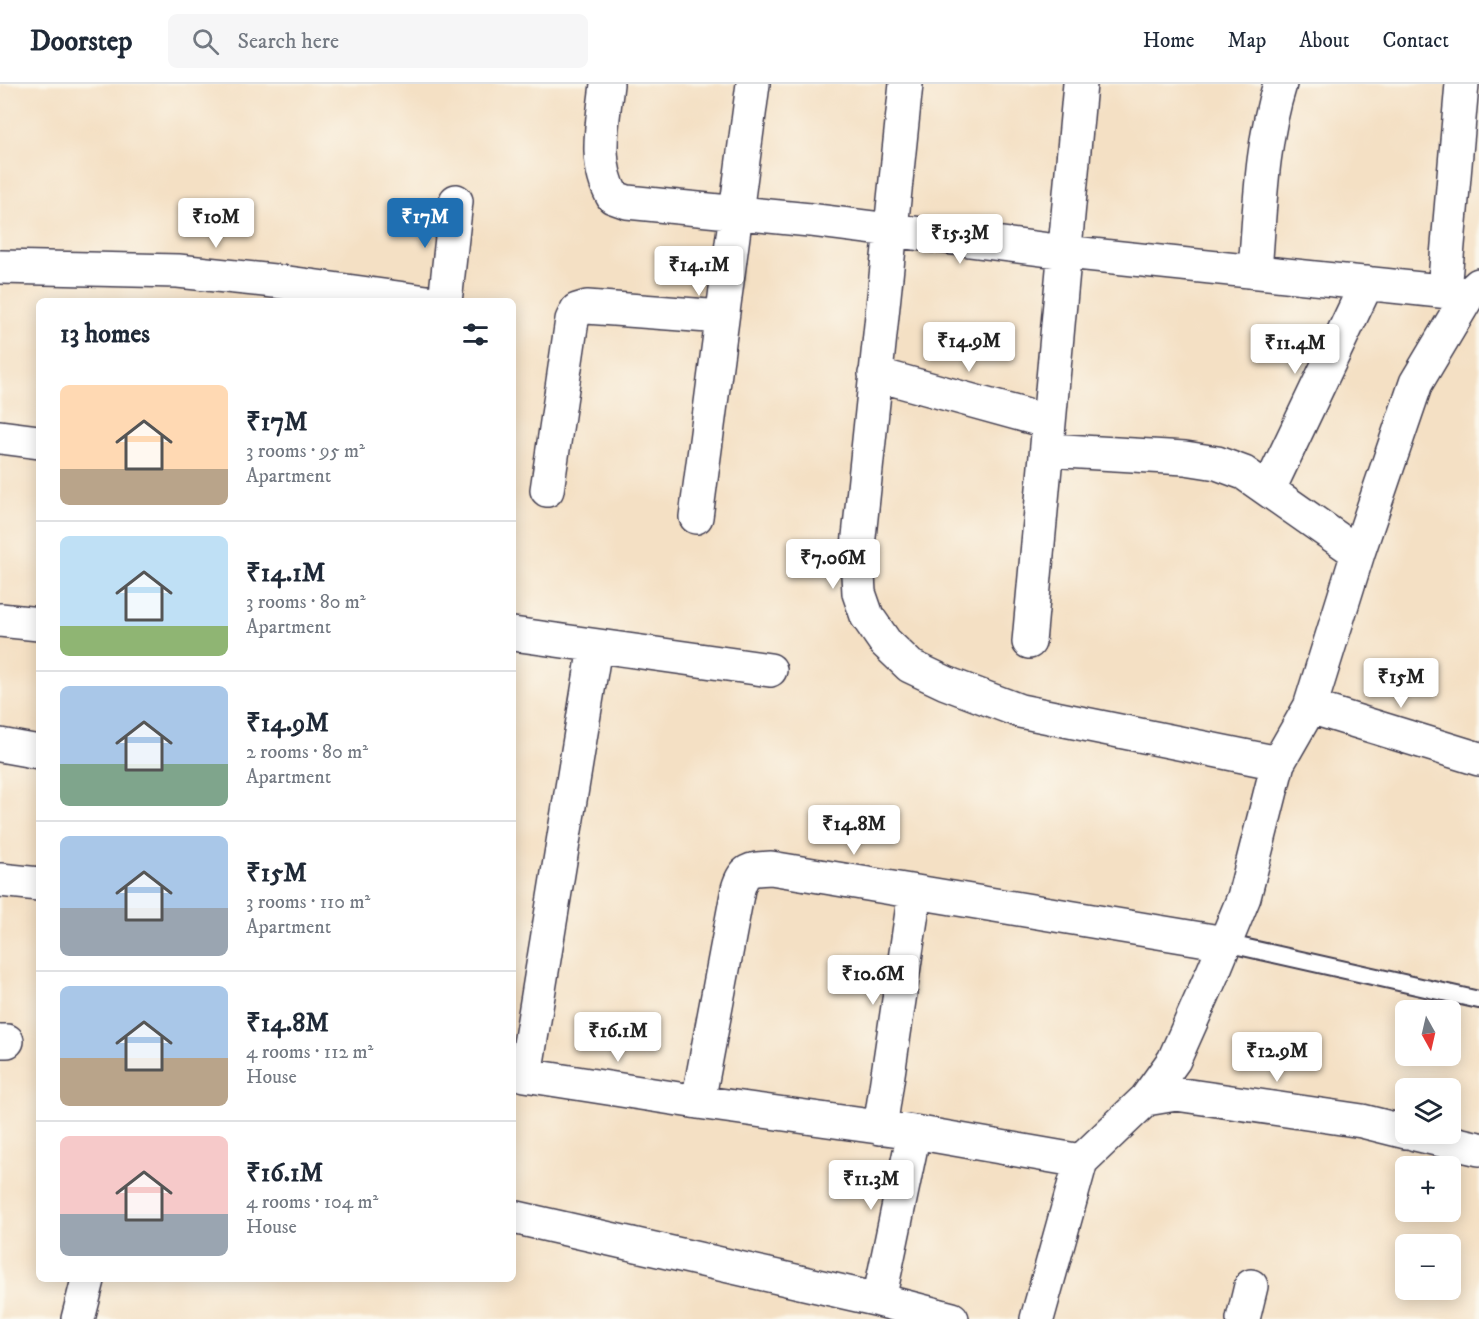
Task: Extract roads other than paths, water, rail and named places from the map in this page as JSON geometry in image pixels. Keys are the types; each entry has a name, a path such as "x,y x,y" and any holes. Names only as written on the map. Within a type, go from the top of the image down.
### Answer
{"street":[{"path":"607,84 601,169 605,184 613,198 627,202 810,220 1065,252 1367,283 1464,290"},
{"path":"696,517 753,84"},
{"path":"906,84 857,556 859,593 867,616 885,642 910,666 946,683 1020,711 1278,763"},
{"path":"1029,642 1080,84"},
{"path":"1255,271 1266,142 1280,84"},
{"path":"1037,1319 1081,1161 1146,1098 1174,1060 1225,944 1244,897 1278,763 1310,707 1358,553 1416,383 1464,290 1462,84"},
{"path":"445,298 456,201"},
{"path":"0,267 178,271 273,291 371,298"},
{"path":"1269,489 1367,283"},
{"path":"547,490 572,320 577,310 587,307 722,317"},
{"path":"875,374 1048,436 1217,463 1244,472 1358,553"},
{"path":"0,437 36,442"},
{"path":"0,620 36,624"},
{"path":"516,634 770,670"},
{"path":"595,646 519,1075 914,1132 1081,1161"},
{"path":"1310,707 1476,749"},
{"path":"0,745 36,751"},
{"path":"698,1102 738,889 741,877 747,871 771,868 1225,944"},
{"path":"0,880 36,884"},
{"path":"880,1128 915,892"},
{"path":"1146,1098 1176,1094 1362,1121 1395,1129"},
{"path":"879,1300 914,1132"},
{"path":"1458,1144 1479,1149"},
{"path":"516,1218 879,1300 952,1319"},
{"path":"78,1319 87,1282"},
{"path":"1243,1319 1251,1286"}],"lane":[{"path":"1225,944 1479,1000"}]}
